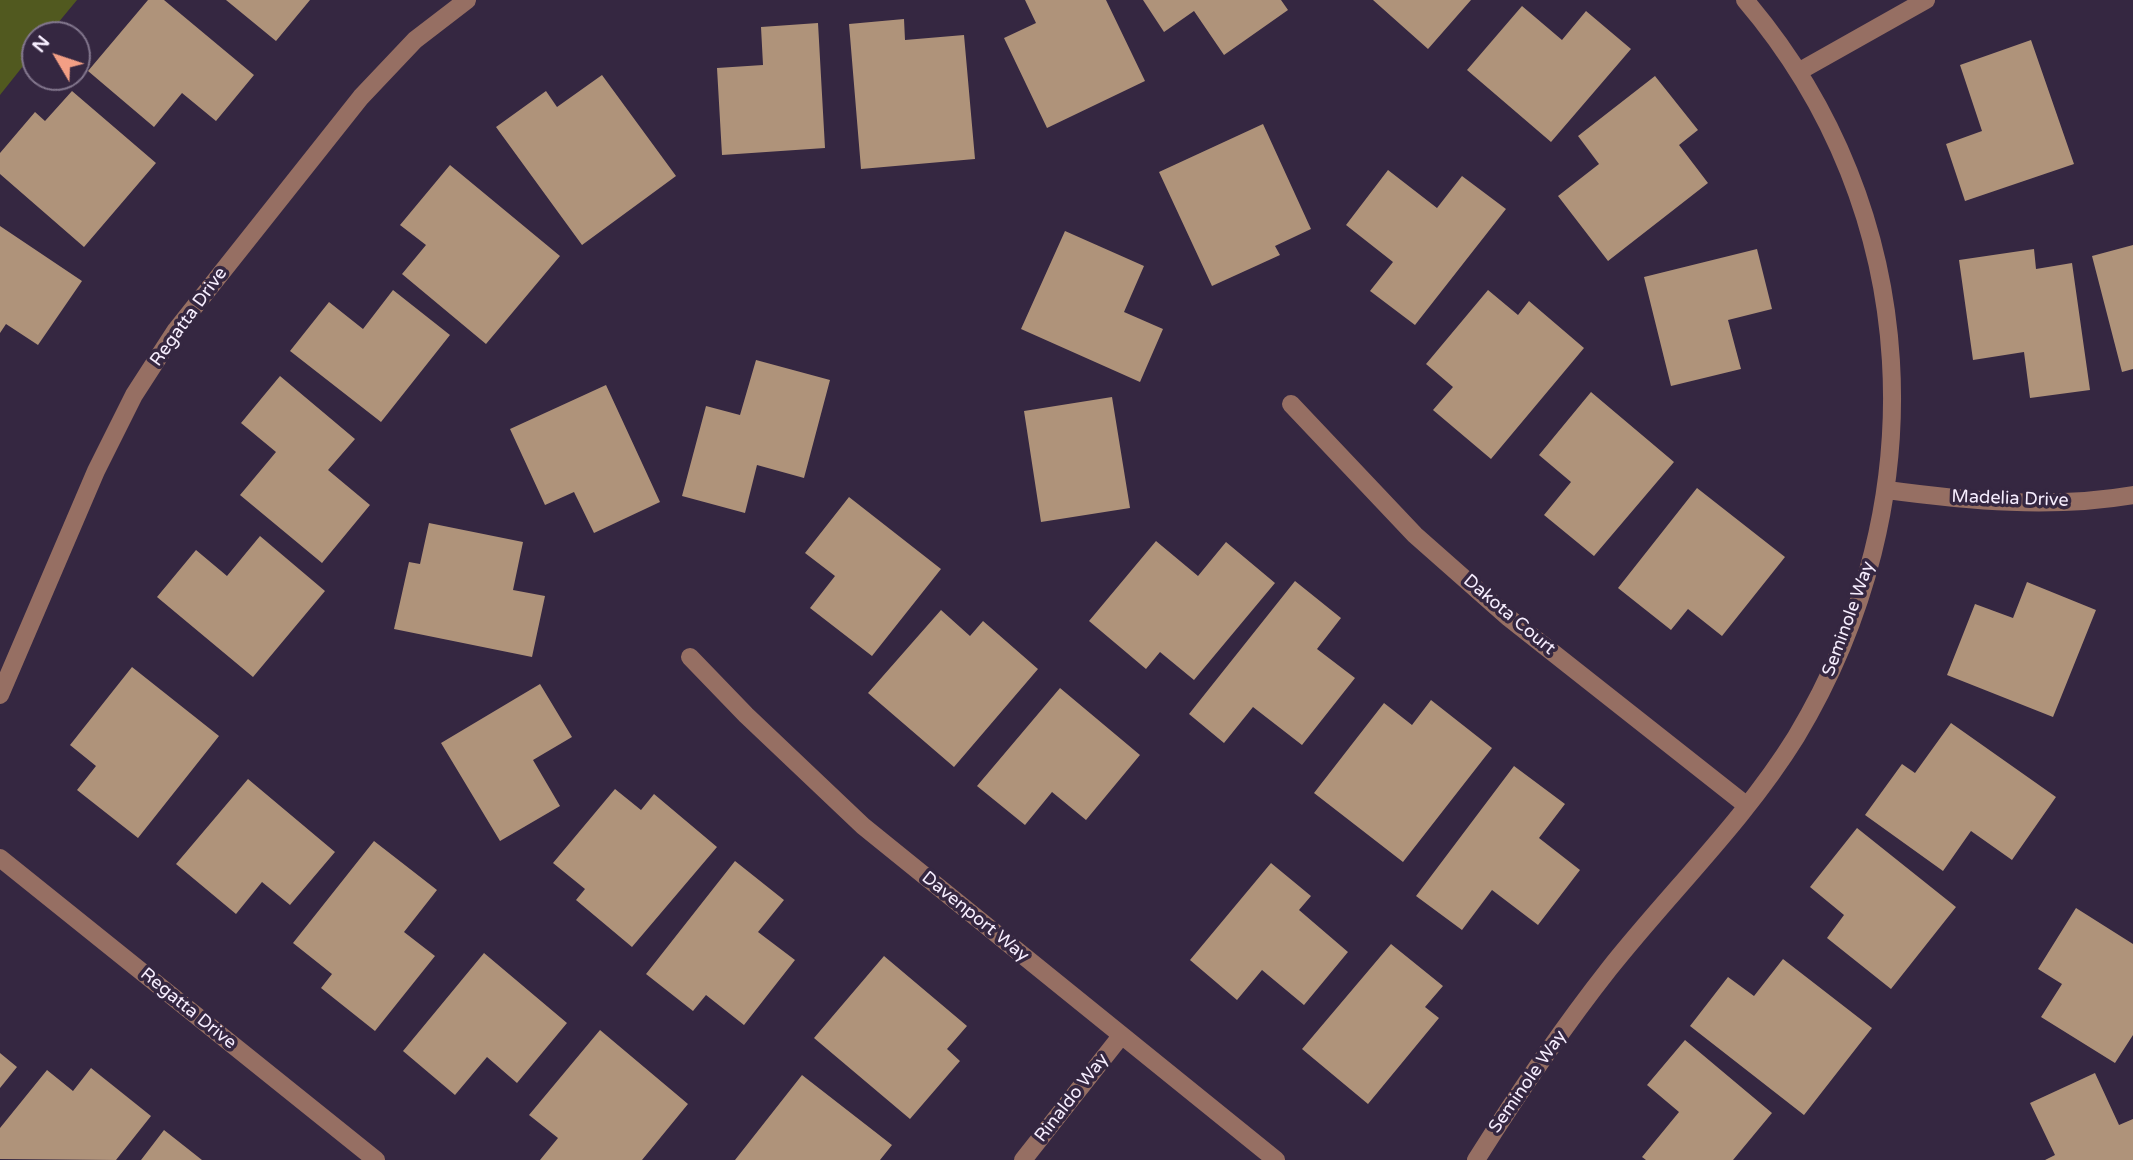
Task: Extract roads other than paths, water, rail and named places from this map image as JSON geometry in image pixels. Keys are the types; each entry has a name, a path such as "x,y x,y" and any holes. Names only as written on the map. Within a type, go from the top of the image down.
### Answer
{"street":[{"name":"Regatta Drive","path":"0,695 96,471 134,395 176,330 361,97 415,40 467,0"},
{"name":"Seminole Way","path":"1476,1160 1520,1092 1608,970 1746,805 1794,739 1837,663 1867,581 1887,490 1894,410 1888,323 1871,239 1842,156 1798,72 1745,0"},
{"path":"1798,72 1926,0"},
{"name":"Dakota Court","path":"1291,404 1415,536 1509,618 1746,805"},
{"name":"Madelia Drive","path":"1887,490 2027,503 2103,500 2133,495"},
{"name":"Davenport Way","path":"690,657 863,826 1276,1160"},
{"name":"Regatta Drive","path":"0,859 376,1160"},
{"name":"Rinaldo Way","path":"1023,1160 1121,1036"}]}
